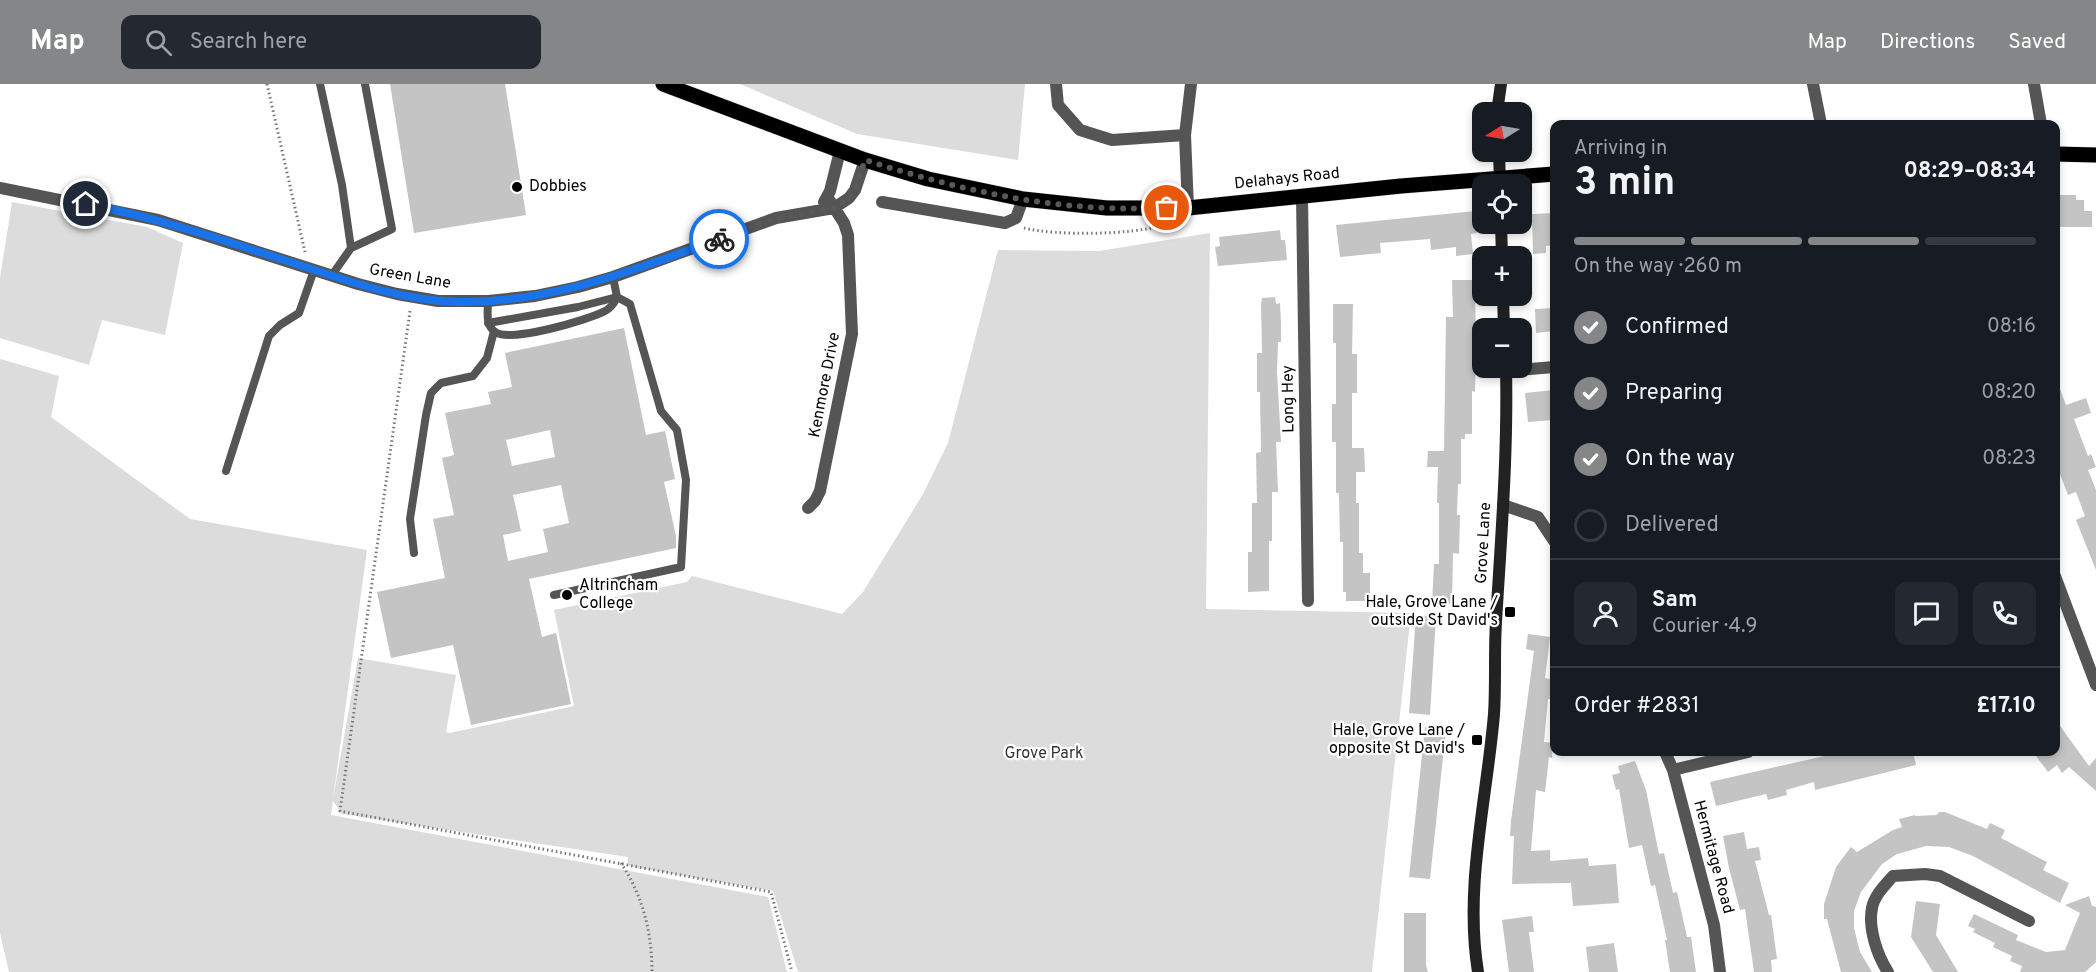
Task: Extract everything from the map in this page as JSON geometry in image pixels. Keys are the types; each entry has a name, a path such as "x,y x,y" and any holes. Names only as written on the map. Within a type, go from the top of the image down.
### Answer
{"main road":[{"name":"Delahays Road","path":"663,84 865,160 928,180 1023,199 1107,208 1188,208 1302,196 1472,183"},
{"path":"2060,154 2096,155"},
{"name":"Delahays Road","path":"1532,177 1550,175"}],"street":[{"path":"1056,84 1058,105 1080,130 1112,140 1185,135"},
{"path":"1188,208 1185,135 1191,84"},
{"path":"1498,102 1500,84"},
{"path":"1813,84 1820,120"},
{"path":"2034,84 2041,120"},
{"path":"840,151 831,203 849,198 855,190 865,160"},
{"name":"Green Lane","path":"0,188 158,219 311,269 411,297 460,302 488,301 554,292 613,277 776,218 815,212 831,203"},
{"name":"Long Hey","path":"1302,196 1308,601"},
{"path":"882,202 1005,223 1016,218 1023,199"},
{"name":"Kenmore Drive","path":"808,508 820,491 852,334 848,235 844,223 831,203"},
{"path":"1532,368 1550,367"},
{"name":"Grove Lane","path":"1478,972 1475,956 1474,882 1494,712 1495,626 1503,505 1506,378"},
{"path":"1503,505 1538,517 1550,535"},
{"path":"2060,589 2096,684"},
{"name":"Hermitage Road","path":"1667,756 1673,770 1714,925 1720,972"},
{"path":"1673,770 1731,756"},
{"path":"1888,972 1872,933 1872,907 1880,890 1893,876 1925,874 1940,876 2029,921"}],"lane":[{"path":"320,84 342,185 351,248"},
{"path":"332,275 351,248 392,229 365,84"},
{"path":"226,471 268,336 299,313 311,269"},
{"path":"488,301 488,323 494,331 503,335 518,335 576,322 603,312 612,306 617,297 613,277"},
{"path":"488,323 578,307 617,297 630,304 661,411 677,430 686,480 681,567 554,595"},
{"path":"414,553 410,519 431,393 441,383 473,376 487,358 494,331"}],"path":[{"path":"267,84 311,269"},
{"path":"1005,223 1030,229 1079,233 1156,228 1168,224"},
{"path":"411,297 340,811 771,892 792,972"},
{"path":"621,864 631,878 643,908 652,945 652,972"}],"green space":[{"path":"740,84 1025,84 1018,160 857,134"},
{"path":"12,202 147,227 183,243 165,335 102,320 89,365 0,338 0,278"},
{"name":"Grove Park","path":"1210,233 1206,609 1411,613 1372,972 798,972 773,891 628,866 628,857 342,814 333,801 331,815 768,897 787,972 9,972 0,933 0,359 59,376 51,417 190,519 367,550 333,799 358,658 456,675 446,732 450,733 574,706 554,610 687,582 692,576 842,614 863,592 923,494 948,443 998,250 1099,251"}],"building":[{"path":"390,84 505,84 526,215 414,233"},
{"path":"2060,195 2076,195 2076,200 2084,200 2084,211 2092,211 2092,227 2060,227"},
{"path":"1472,211 1472,254 1456,256 1456,247 1431,250 1430,239 1380,243 1381,253 1340,257 1336,225"},
{"path":"1550,213 1550,246 1546,246 1546,253 1533,254 1532,214"},
{"path":"1280,230 1281,240 1285,240 1287,260 1218,266 1215,247 1220,246 1219,237"},
{"path":"1452,280 1472,280 1472,306 1475,306 1476,318 1472,318 1472,378 1475,378 1475,392 1472,391 1472,434 1465,434 1465,439 1461,439 1461,484 1458,484 1457,515 1460,515 1459,554 1453,553 1452,604 1432,603 1434,564 1439,564 1438,467 1427,467 1428,451 1444,451 1446,317 1453,317"},
{"path":"1275,297 1276,304 1280,303 1281,323 1277,372 1281,442 1276,442 1278,492 1272,492 1269,591 1248,592 1248,552 1252,552 1252,503 1257,503 1256,453 1261,452 1257,353 1262,353 1261,304 1262,298"},
{"path":"1333,304 1353,304 1352,354 1357,354 1357,393 1352,393 1352,448 1364,448 1365,472 1356,472 1356,503 1359,503 1359,553 1363,553 1363,573 1370,573 1370,601 1346,601 1346,592 1343,592 1343,542 1340,542 1339,493 1336,493 1336,442 1332,442 1332,404 1336,404 1336,343 1333,343"},
{"path":"1550,308 1550,331 1536,333 1535,309"},
{"path":"624,328 646,435 665,431 675,479 664,482 676,536 676,548 529,579 542,637 556,633 571,704 471,725 453,645 391,658 377,592 445,578 433,519 454,515 442,458 454,455 445,413 491,404 488,392 512,387 505,353","holes":["550,430 555,457 512,466 506,440","561,485 569,523 543,529 548,552 508,561 503,535 521,531 513,495"]},
{"path":"2060,389 2066,405 2086,398 2091,413 2074,419 2088,456 2091,454 2096,467 2088,470 2096,490 2096,570 2076,520 2085,516 2076,492 2068,495 2060,474"},
{"path":"1550,390 1550,420 1528,422 1525,393"},
{"path":"1416,615 1436,617 1430,715 1409,713"},
{"path":"1528,634 1550,637 1545,678 1550,679 1550,699 1548,699 1544,742 1550,743 1552,758 1549,757 1545,792 1536,790 1531,851 1550,850 1550,861 1588,858 1589,866 1616,864 1619,903 1573,906 1571,883 1512,884 1514,836 1510,836 1511,821 1534,651 1526,649"},
{"path":"2060,726 2089,766 2096,758 2096,791 2069,767 2062,773 2057,765 2048,772 2036,756 2060,756"},
{"path":"1425,727 1446,729 1430,879 1409,877"},
{"path":"1824,756 1914,756 1916,765 1815,790 1814,782 1786,790 1787,795 1768,800 1766,794 1716,806 1710,782"},
{"path":"1635,761 1646,790 1659,854 1664,853 1673,893 1677,892 1687,937 1691,937 1696,972 1670,972 1665,940 1667,940 1655,885 1651,886 1642,845 1629,848 1619,789 1616,790 1612,775 1620,773 1618,766"},
{"path":"1939,812 1945,812 1987,829 1990,823 2005,830 2001,838 2047,862 2043,870 2069,883 2060,903 1973,856 1949,847 1926,846 1897,854 1882,864 1861,892 1854,911 1854,928 1860,952 1872,972 1841,972 1827,919 1824,919 1824,904 1836,867 1851,847 1857,852 1902,827 1899,819 1915,815 1937,815"},
{"path":"1744,832 1747,849 1759,847 1761,860 1755,861 1769,915 1771,915 1777,959 1771,960 1772,972 1754,972 1745,909 1740,910 1729,868 1723,836"},
{"path":"2089,896 2092,906 2096,907 2096,962 2085,972 2020,972 2022,966 2010,961 2012,956 1993,947 1995,943 1973,932 1975,929 1968,926 1974,914 2018,935 2016,940 2046,952 2065,950 2080,913 2065,905"},
{"path":"1916,901 1940,904 1936,935 1958,972 1933,972 1911,937"},
{"path":"1404,913 1426,913 1428,972 1404,972"},
{"path":"1532,916 1534,932 1529,932 1534,972 1509,972 1502,920"},
{"path":"1614,943 1618,972 1589,972 1586,947"}],"way so far":[{"path":"719,239 776,218 825,211 844,203 855,190 865,160 928,180 1023,199 1107,208 1167,208"}],"place":[{"name":"Dobbies","path":"517,187"},
{"name":"Altrincham College","path":"567,595"},
{"name":"Hale, Grove Lane / outside St David's","path":"1510,612"},
{"name":"Hale, Grove Lane / opposite St David's","path":"1477,740"}],"route":[{"path":"86,204 158,219 379,290 438,301 511,299 578,287 613,277 719,239"}]}
